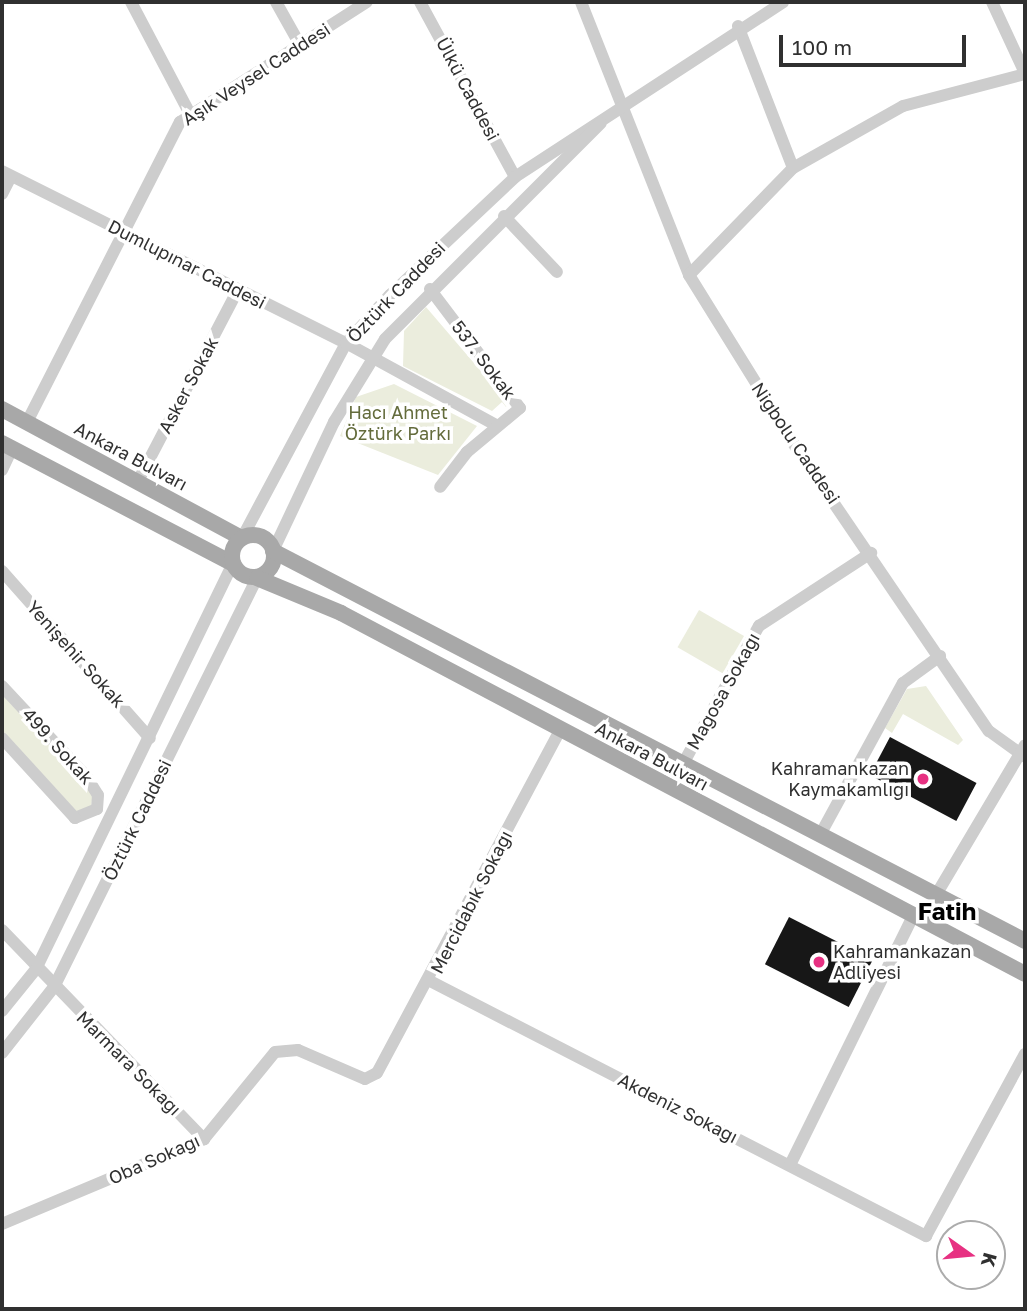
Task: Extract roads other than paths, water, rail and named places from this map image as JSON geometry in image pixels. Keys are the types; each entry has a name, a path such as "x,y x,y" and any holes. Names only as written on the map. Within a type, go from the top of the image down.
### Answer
{"main road":[{"name":"Ankara Bulvarı","path":"2,409 242,538 263,538 273,551 1025,941"},
{"name":"Ankara Bulvarı","path":"7,446 233,564 240,573 341,613 1025,974"},
{"path":"233,564 232,552 242,538"},
{"path":"257,578 271,567 273,551"}],"street":[{"path":"131,2 190,114"},
{"path":"275,2 299,43"},
{"name":"Aşık Veysel Caddesi","path":"27,422 173,130 190,114 367,2"},
{"name":"Ülkü Caddesi","path":"421,2 515,177"},
{"path":"581,2 620,104 738,26 783,2"},
{"path":"689,275 793,168 903,106 1025,74 992,2"},
{"path":"738,26 793,168"},
{"name":"Öztürk Caddesi","path":"242,538 346,343 515,177 620,104"},
{"name":"Öztürk Caddesi","path":"273,551 334,422 373,358 430,289 620,104"},
{"name":"Niğbolu Caddesi","path":"620,104 689,275 797,449 871,553 989,731 1023,752"},
{"path":"2,194 6,174"},
{"name":"Dumlupınar Caddesi","path":"6,174 346,343 496,425"},
{"path":"504,216 557,272"},
{"name":"537. Sokak","path":"430,289 520,408 496,425"},
{"name":"Asker Sokak","path":"138,481 238,290"},
{"path":"440,486 496,425"},
{"path":"2,470 7,446"},
{"name":"Magosa Sokağı","path":"683,764 759,626 871,553"},
{"name":"Öztürk Caddesi","path":"2,1011 36,969 233,564"},
{"name":"Yenişehir Sokak","path":"2,571 150,738"},
{"name":"Öztürk Caddesi","path":"2,1053 54,987 257,578"},
{"path":"820,835 903,683 940,656"},
{"name":"499. Sokak","path":"2,686 92,783 99,795 94,812 79,819 67,812 2,738"},
{"name":"Mercidabık Sokağı","path":"275,1052 298,1050 365,1079 377,1073 430,981 561,729"},
{"path":"936,895 1023,752"},
{"path":"790,1165 913,916"},
{"name":"Marmara Sokağı","path":"2,930 36,969 204,1139"},
{"name":"Akdeniz Sokağı","path":"430,981 926,1236 1025,1054"},
{"name":"Oba Sokağı","path":"2,1224 204,1139 275,1052"}],"place":[{"name":"Kahramankazan Kaymakamlığı","path":"923,779"},
{"name":"Kahramankazan Adliyesi","path":"819,962"}],"district":[{"name":"Fatih","path":"947,911"}],"park label":[{"name":"Hacı Ahmet Öztürk Parkı","path":"398,423"}]}
